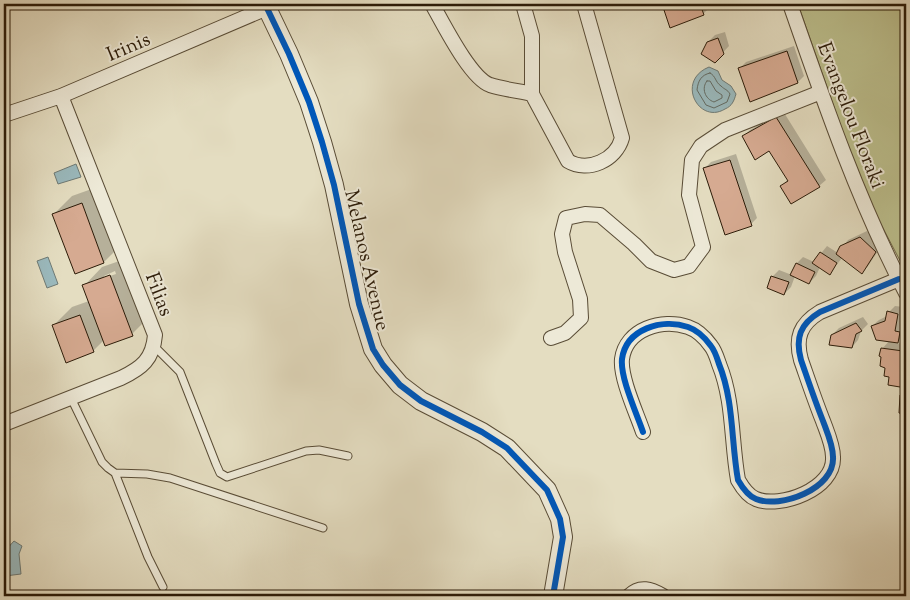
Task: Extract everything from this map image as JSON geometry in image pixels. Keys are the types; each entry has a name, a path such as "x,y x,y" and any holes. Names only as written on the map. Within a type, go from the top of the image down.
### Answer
{"street":[{"path":"432,4 466,61 479,78 489,84 532,94"},
{"path":"524,4 532,36 532,94 568,161 583,167 607,159 620,147 622,138 584,4"},
{"name":"Evangelou Floraki","path":"790,4 859,191 906,293"},
{"name":"Irinis","path":"4,116 61,96 266,6"},
{"name":"Melanos Avenue","path":"266,6 309,102 322,142 334,185 358,304 373,349 383,365 400,385 421,401 482,432 507,448 547,490 560,519 563,537 553,596"},
{"path":"551,338 565,333 581,318 580,298 565,252 562,234 566,218 585,214 600,215 634,244 651,262 674,270 689,266 703,247 688,196 692,160 701,146 724,130 821,92"},
{"name":"Filias","path":"4,424 136,371 148,359 154,346 154,335 61,96"},
{"path":"643,432 622,367 624,350 637,333 651,327 664,324 690,327 703,337 712,348 721,369 730,400 738,480 743,489 754,498 766,502 794,497 818,486 826,479 834,458 798,350 800,334 810,318 820,312 899,279"},
{"path":"629,596 641,590 651,589 663,596"}],"lane":[{"path":"154,346 180,372 220,473 227,477 306,451 319,450 348,456"},
{"path":"72,398 102,462 115,473 148,557 163,587"},
{"path":"115,473 147,474 170,478 323,528"}],"green space":[{"path":"798,4 906,4 906,272 863,190"}],"water":[{"path":"709,67 718,71 722,80 731,86 736,94 729,106 715,112 707,111 700,106 694,99 692,91 699,73"},
{"path":"76,164 81,177 58,184 54,173"},
{"path":"48,257 58,284 47,288 37,261"},
{"path":"14,541 22,546 19,554 21,574 5,576 4,552"}],"building":[{"path":"662,4 700,4 704,15 670,28"},
{"path":"718,38 724,54 715,63 701,54 707,42"},
{"path":"787,51 798,83 750,102 738,68"},
{"path":"776,117 820,187 791,204 780,186 788,181 769,151 755,160 742,136"},
{"path":"730,160 752,226 725,235 703,168"},
{"path":"82,203 104,263 75,274 52,214"},
{"path":"860,237 876,252 862,274 836,254 840,246"},
{"path":"820,252 837,263 830,275 812,263"},
{"path":"796,263 815,272 809,284 790,275"},
{"path":"110,275 133,336 105,346 82,285"},
{"path":"771,276 789,282 784,295 767,288"},
{"path":"887,311 898,314 895,331 900,332 898,343 876,340 871,326 885,321"},
{"path":"80,315 94,352 66,363 52,325"},
{"path":"856,323 862,331 856,334 852,348 829,345 831,335"},
{"path":"881,348 903,351 901,360 903,361 902,369 906,369 906,388 888,385 889,377 884,376 885,368 880,366 881,357 879,356"},
{"path":"900,395 906,396 906,424 904,423 904,414 899,413"}],"cycle path":[{"path":"265,4 309,102 322,142 334,185 359,304 373,349 383,365 400,385 421,401 482,432 507,448 547,490 560,519 563,537 553,596"},
{"path":"643,432 622,367 625,349 630,340 647,328 667,324 688,327 704,338 717,357 730,407 738,480 746,491 756,499 778,501 791,499 816,487 831,468 833,452 801,360 799,352 801,332 808,321 820,312 899,279"}]}
